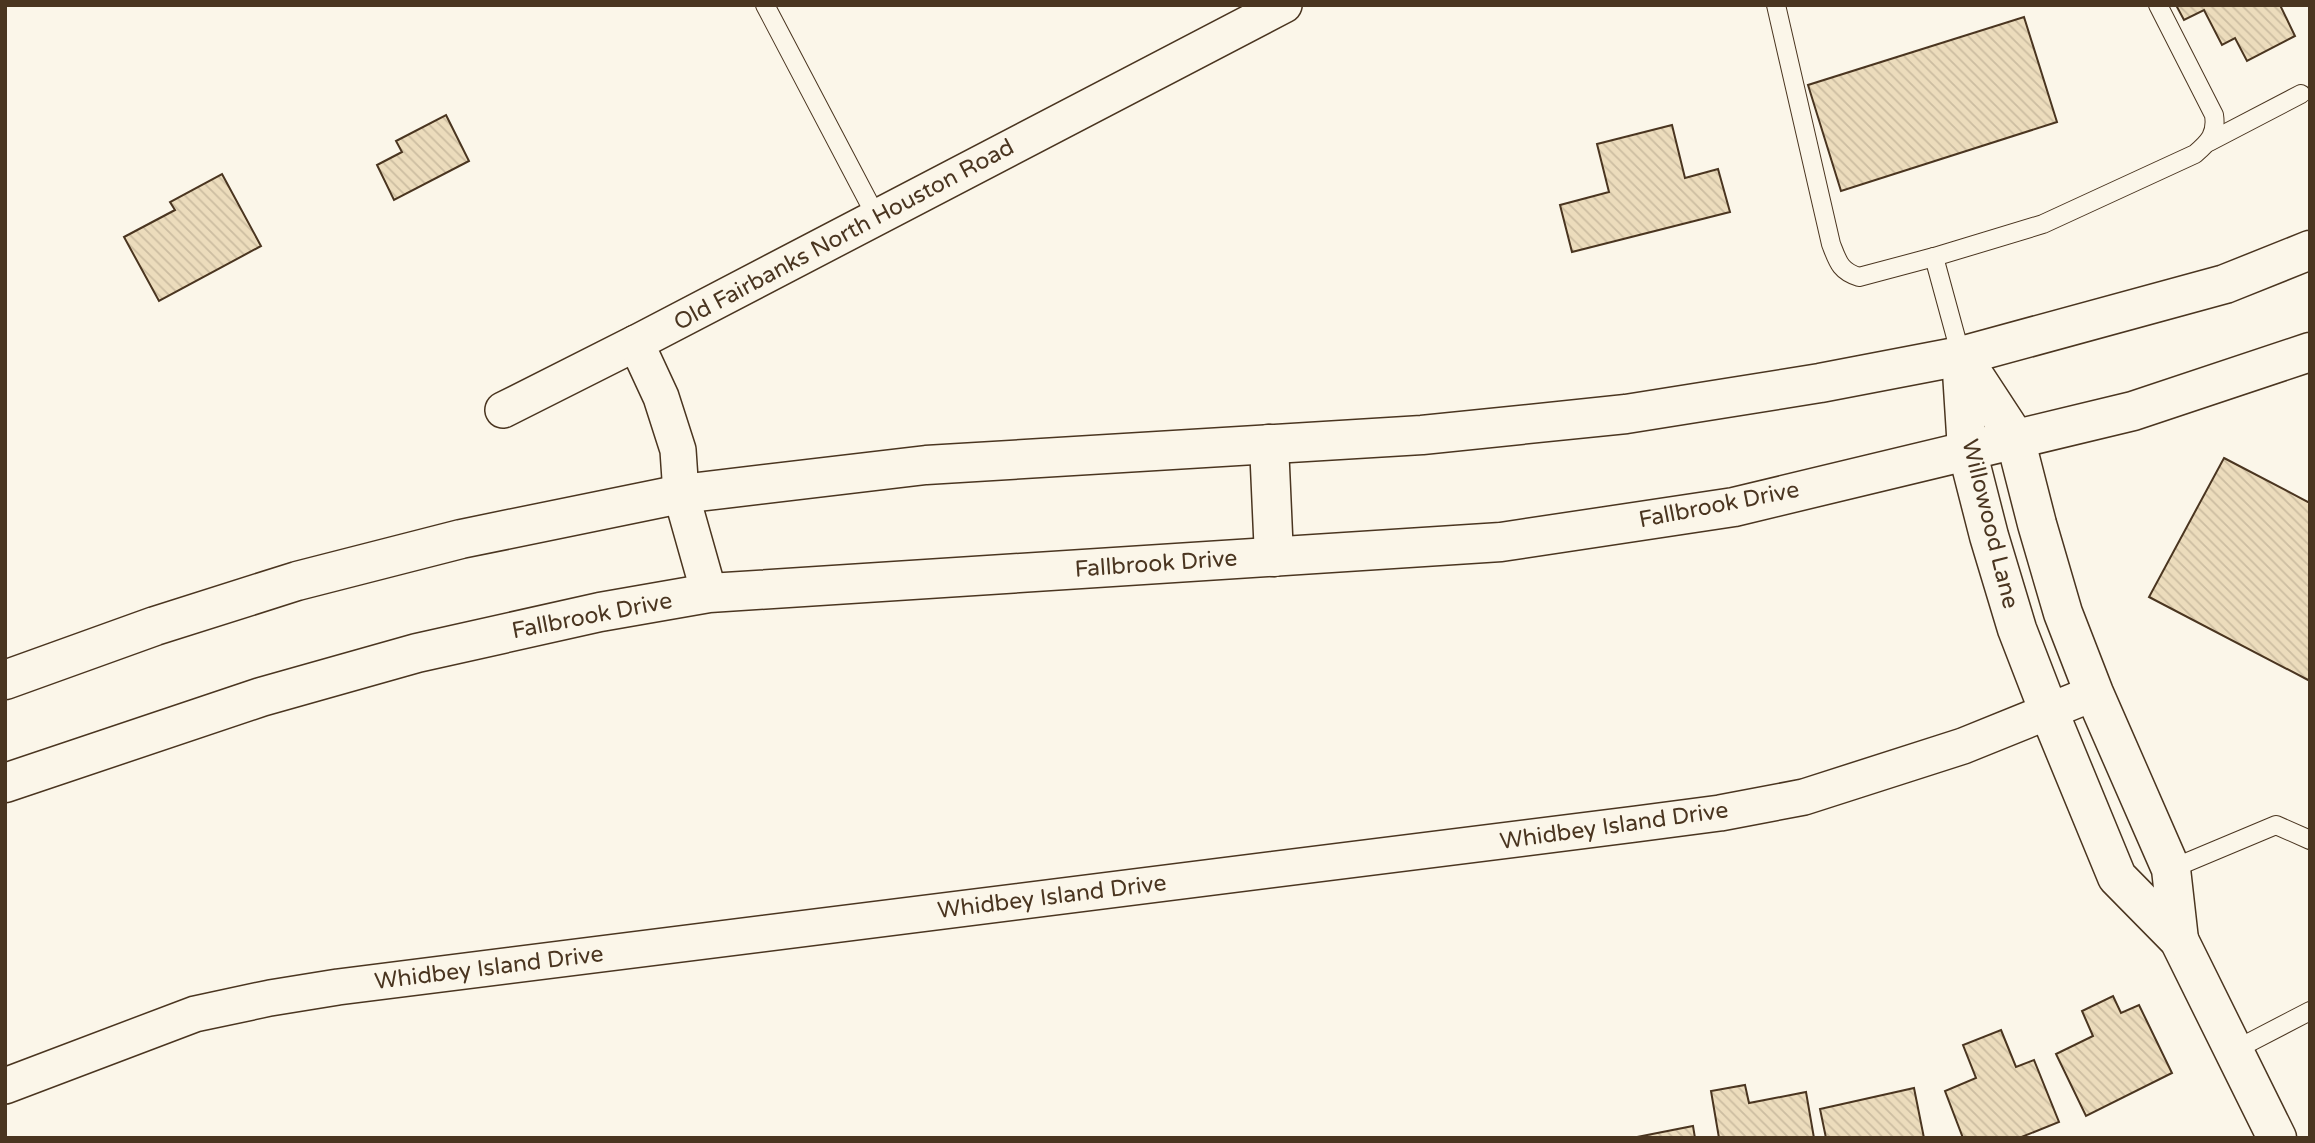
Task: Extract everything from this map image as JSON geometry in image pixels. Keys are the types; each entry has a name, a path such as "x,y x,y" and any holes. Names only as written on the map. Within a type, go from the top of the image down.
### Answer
{"main road":[{"path":"5,680 155,626 297,581 461,539 681,494 926,465 1422,435 1626,414 1820,383 1961,356 2225,284 2310,250"},
{"name":"Fallbrook Drive","path":"5,783 261,697 417,653 600,612 709,593 1501,542 1734,507 2133,411 2310,352"},
{"name":"Willowood Lane","path":"1961,356 2015,438 2063,613 2094,693 2171,869 2179,940"},
{"name":"Willowood Lane","path":"1961,356 1967,450 1989,537 2017,629 2049,712 2117,877 2179,940 2233,1051 2267,1134"},
{"path":"1269,444 1274,557"}],"street":[{"name":"Old Fairbanks North Houston Road","path":"503,410 1284,5"},
{"path":"636,343 661,397 678,450 681,494 709,593"},
{"name":"Whidbey Island Drive","path":"5,1086 195,1014 338,987 1732,811 1804,797 1890,771 1963,746 2094,693"}],"lane":[{"path":"765,5 877,218"},
{"path":"1776,5 1831,244 1839,263 1847,273 1859,276 1934,257 2042,224 2195,154 2209,142 2301,94"},
{"path":"2158,5 2214,115 2216,129 2209,142"},
{"path":"1934,257 1961,356"},
{"path":"2171,869 2276,825 2310,840"},
{"path":"2233,1051 2310,1011"}],"building":[{"path":"2176,5 2280,5 2295,36 2247,61 2235,38 2222,45 2204,10 2184,20"},
{"path":"2024,17 2057,122 1841,191 1808,85"},
{"path":"446,115 469,161 394,200 377,165 402,152 396,141"},
{"path":"1672,125 1685,178 1718,169 1730,212 1572,252 1560,205 1609,192 1597,144"},
{"path":"222,174 261,246 159,301 124,237 175,210 170,202"},
{"path":"2224,458 2310,503 2310,681 2149,597"},
{"path":"2113,996 2121,1013 2139,1005 2172,1073 2086,1116 2056,1054 2093,1036 2082,1011"},
{"path":"2001,1030 2016,1067 2034,1060 2059,1122 2019,1138 1963,1138 1945,1091 1976,1078 1963,1045"},
{"path":"1745,1085 1749,1103 1806,1092 1814,1138 1719,1138 1711,1091"},
{"path":"1914,1088 1924,1138 1826,1138 1820,1109"},
{"path":"1693,1126 1695,1138 1632,1138"}]}
